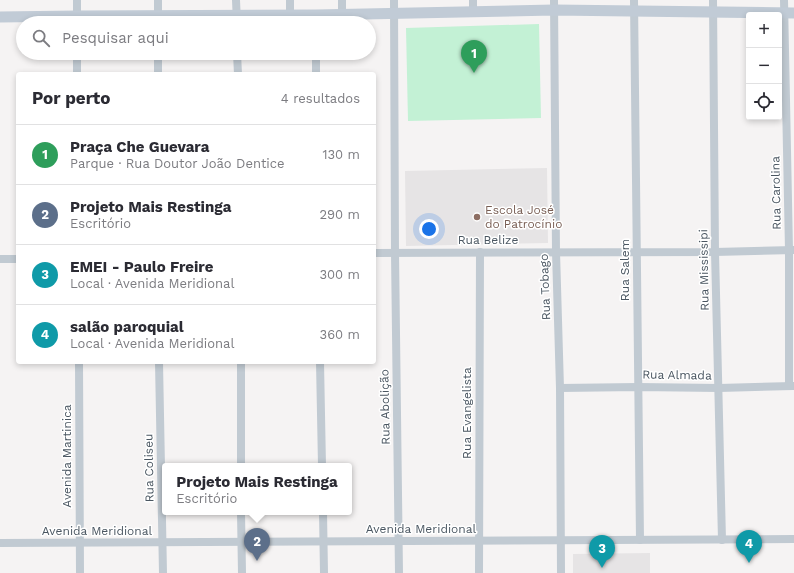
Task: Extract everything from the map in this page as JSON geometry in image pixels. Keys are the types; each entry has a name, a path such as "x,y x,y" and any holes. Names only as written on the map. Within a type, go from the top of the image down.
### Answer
{"street":[{"path":"77,0 77,16"},
{"path":"158,0 158,16"},
{"path":"236,0 237,16"},
{"path":"290,0 290,15"},
{"path":"342,0 342,15"},
{"name":"Rua Abolição","path":"394,0 395,253 399,573"},
{"path":"473,0 473,13"},
{"name":"Rua Mississipi","path":"713,0 715,252 722,540"},
{"name":"Rua Carolina","path":"784,0 789,13 792,386"},
{"path":"336,16 394,13 473,13 554,5 634,5 713,12 789,13"},
{"name":"Rua Tobago","path":"554,5 556,252 560,388 561,573"},
{"name":"Rua Salem","path":"634,5 640,540"},
{"path":"277,16 296,16"},
{"path":"0,18 16,18"},
{"path":"77,60 78,72"},
{"path":"158,60 158,72"},
{"path":"237,60 238,72"},
{"path":"316,60 316,72"},
{"name":"Rua Belize","path":"376,254 480,252 715,252 792,250"},
{"name":"Rua Evangelista","path":"479,573 480,252"},
{"path":"0,259 16,259"},
{"name":"Avenida Martinica","path":"79,364 80,573"},
{"name":"Rua Coliseu","path":"159,364 163,573"},
{"path":"241,364 241,463"},
{"path":"320,364 322,463"},
{"name":"Rua Almada","path":"560,388 719,388 792,386"},
{"path":"241,515 242,573"},
{"path":"323,515 324,573"},
{"name":"Avenida Meridional","path":"0,544 80,542 479,542 560,540 794,539"}],"shaded area":[{"name":"Escola José do Patrocínio","path":"547,168 548,243 406,246 405,171"},
{"path":"650,553 650,573 573,573 573,554"}],"green space":[{"path":"539,24 541,118 408,121 406,28"}],"place":[{"name":"Praça Che Guevara","path":"474,73"},
{"name":"Escola José do Patrocínio","path":"477,217"},
{"name":"Projeto Mais Restinga","path":"257,561"},
{"name":"salão paroquial","path":"749,563"},
{"name":"EMEI - Paulo Freire","path":"602,568"}]}
